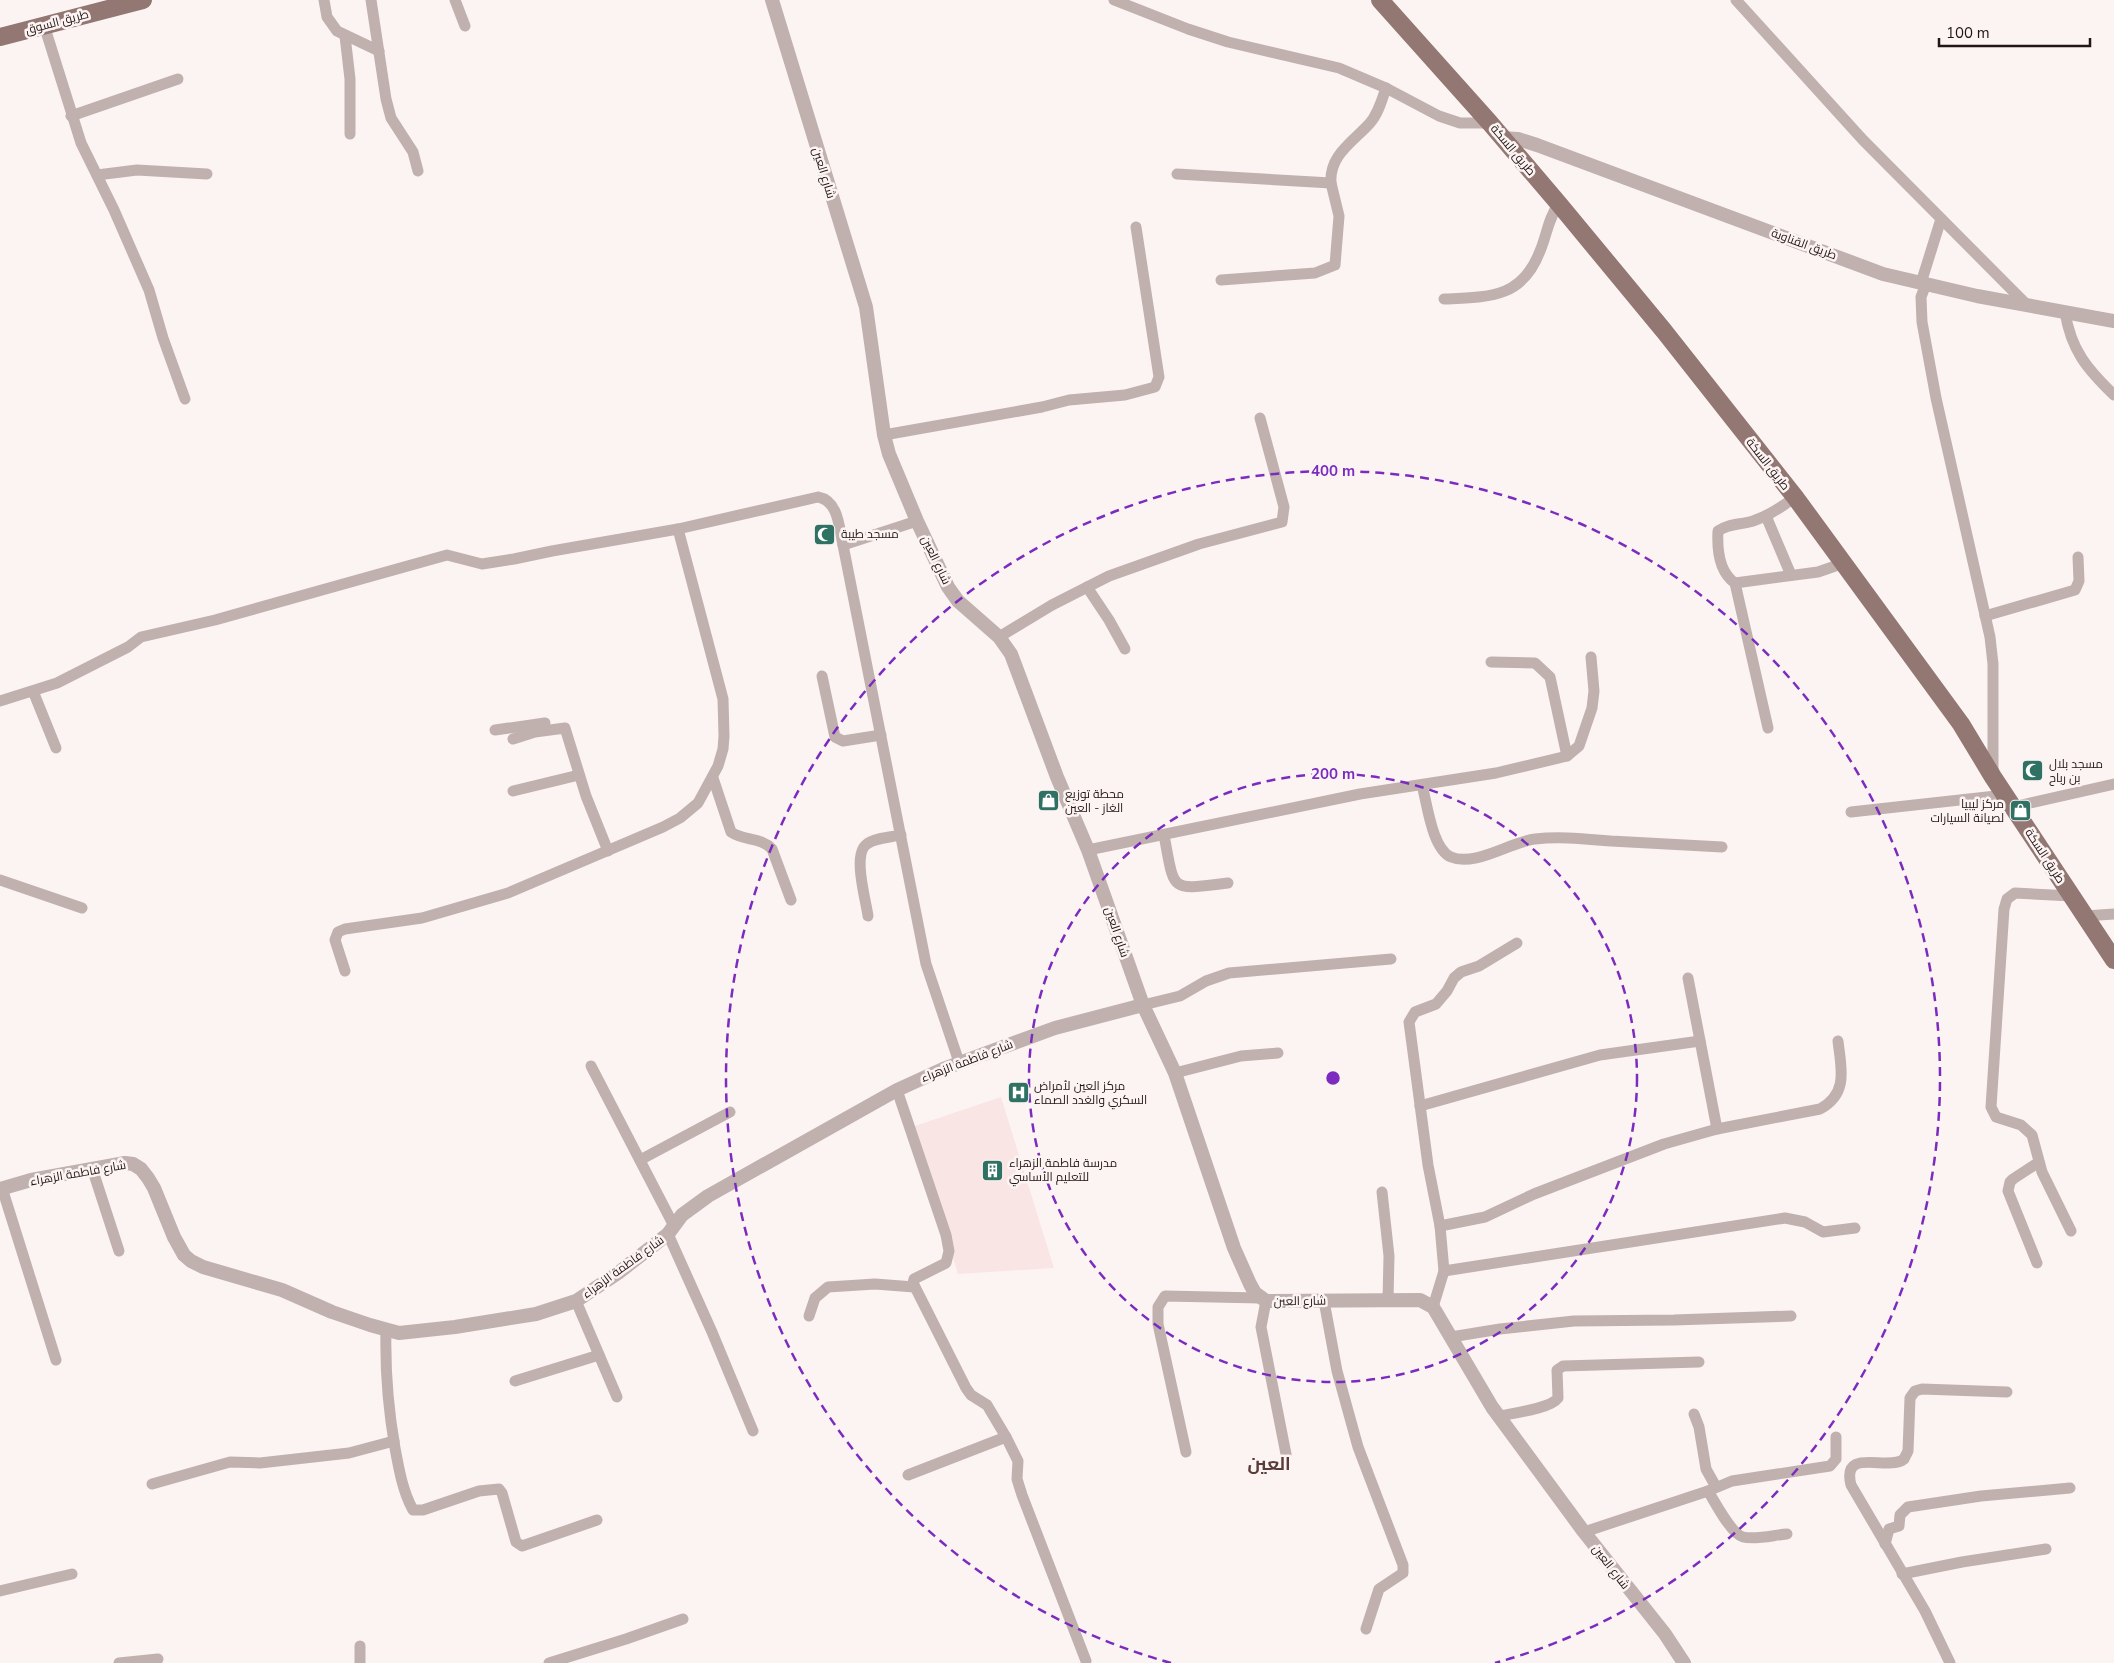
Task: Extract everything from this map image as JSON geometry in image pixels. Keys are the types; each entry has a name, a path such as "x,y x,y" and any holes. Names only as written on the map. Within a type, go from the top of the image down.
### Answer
{"main road":[{"name":"طريق السوق","path":"0,27 103,0"},
{"name":"طريق السوق","path":"0,37 143,0"},
{"name":"طريق السكة","path":"1380,0 1490,123 1559,204 1664,331 1795,498 1961,724 1993,777 2114,960"}],"street":[{"path":"324,0 327,18 332,26 345,36 378,51"},
{"path":"371,0 381,75 391,118 413,152 418,170"},
{"path":"455,0 465,26"},
{"name":"شارع العين","path":"772,0 866,307 884,435 889,454 917,521 953,594 970,612 999,637 1011,654 1058,778 1088,850 1143,1005 1175,1072 1234,1248 1250,1284 1263,1299 1324,1301 1420,1300 1433,1308 1499,1416 1584,1532 1665,1634 1684,1663"},
{"path":"1114,0 1188,29 1228,42 1339,68 1386,88 1439,116 1460,123 1490,123"},
{"path":"1736,0 1863,140 2027,306"},
{"path":"44,26 81,143 114,210 149,290 163,338 185,399"},
{"path":"345,36 350,79 350,134"},
{"path":"71,116 178,80"},
{"path":"1221,280 1315,273 1335,265 1338,216 1331,175 1336,159 1371,122 1386,88"},
{"name":"طريق القناوية","path":"1502,138 1537,144 1883,274 2027,306 2114,320"},
{"path":"97,175 137,170 207,174"},
{"path":"1177,174 1331,183"},
{"path":"1444,299 1493,296 1512,289 1533,267 1541,251 1549,222 1559,204"},
{"path":"1941,219 1923,284 1921,298 1922,322 1936,398 1985,616 1993,664 1993,777"},
{"path":"884,435 1042,407 1069,400 1125,394 1155,387 1159,377 1136,228"},
{"path":"2065,312 2067,328 2080,359 2114,395"},
{"path":"999,637 1052,605 1109,576 1199,544 1274,526 1282,522 1284,507 1260,418"},
{"path":"0,701 57,683 128,647 141,638 224,618 447,555 457,556 482,564 678,529 818,497 825,498 835,510 843,545 926,964 959,1062"},
{"path":"1768,728 1735,583 1728,578 1723,569 1719,551 1718,531 1724,527 1751,522 1766,516 1795,498"},
{"path":"1766,516 1792,575"},
{"path":"843,545 917,521"},
{"path":"345,971 335,940 338,932 344,929 422,918 531,885 663,828 691,811 698,803 713,778 723,749 725,721 722,699 678,529"},
{"path":"1985,616 2075,590 2079,581 2078,557"},
{"path":"1735,583 1818,572 1844,563"},
{"path":"1087,587 1109,620 1125,649"},
{"path":"1088,850 1333,799 1496,773 1567,756 1579,746 1592,708 1594,692 1591,658"},
{"path":"1491,662 1535,663 1550,677 1567,756"},
{"path":"822,676 835,737 843,741 881,735"},
{"path":"33,690 56,748"},
{"path":"494,730 557,721 563,722 579,775 608,851"},
{"path":"513,739 535,732 566,728"},
{"path":"513,791 579,775"},
{"path":"713,778 731,832 739,837 766,842 772,849 791,900"},
{"path":"1851,812 2009,801 2114,784"},
{"path":"1422,785 1436,843 1451,858 1460,859 1484,856 1523,841 1557,838 1722,847"},
{"path":"868,916 860,864 862,849 867,843 901,835"},
{"path":"1164,835 1171,873 1176,883 1190,888 1228,883"},
{"path":"0,880 82,908"},
{"path":"2072,896 2015,893 2006,899 1991,1107 1996,1117 2001,1121 2014,1123 2027,1130 2034,1142 2039,1162 2072,1232"},
{"path":"2085,916 2114,914"},
{"path":"1433,1308 1444,1272 1440,1226 1428,1165 1409,1022 1415,1012 1436,1004 1447,991 1454,978 1461,972 1479,966 1518,943"},
{"path":"1143,1005 1180,996 1206,981 1229,974 1391,958"},
{"path":"1688,978 1717,1129"},
{"name":"شارع فاطمة الزهراء","path":"1,1189 31,1180 92,1168 125,1163 133,1164 141,1169 154,1188 174,1237 184,1255 203,1267 282,1290 332,1312 386,1330 411,1332 536,1314 576,1301 618,1273 671,1230 686,1211 708,1196 897,1090 959,1062 1055,1028 1143,1005"},
{"path":"1420,1106 1600,1055 1700,1041"},
{"path":"1440,1226 1486,1217 1519,1200 1664,1144 1717,1129 1812,1111 1827,1105 1838,1093 1841,1086 1838,1041"},
{"path":"1175,1072 1241,1056 1278,1053"},
{"path":"591,1066 640,1160 754,1431"},
{"path":"897,1090 946,1235 949,1251 949,1257 940,1267 914,1279 914,1287 966,1388 971,1395 987,1405 1018,1461 1017,1479 1022,1495 1086,1661"},
{"path":"640,1160 730,1112"},
{"path":"2037,1263 2008,1191 2010,1182 2013,1179 2039,1162"},
{"path":"92,1168 119,1251"},
{"path":"1,1189 56,1360"},
{"path":"1382,1192 1389,1256 1388,1299"},
{"path":"1444,1272 1785,1218 1805,1222 1823,1232 1854,1228"},
{"path":"809,1316 815,1298 828,1287 875,1284 914,1287"},
{"path":"1186,1452 1158,1324 1158,1307 1165,1296 1263,1299 1261,1327 1286,1454"},
{"path":"576,1301 617,1397"},
{"path":"1324,1301 1337,1371 1358,1446 1403,1565 1403,1574 1379,1588 1371,1608 1366,1629"},
{"path":"1451,1337 1500,1329 1574,1321 1791,1316"},
{"path":"386,1330 385,1367 387,1402 404,1490 413,1510 423,1510 479,1491 499,1489 502,1492 516,1542 522,1546 596,1520"},
{"path":"515,1381 599,1355"},
{"path":"1499,1416 1556,1402 1558,1398 1557,1370 1563,1366 1699,1362"},
{"path":"1950,1663 1924,1611 1851,1485 1850,1473 1853,1468 1863,1461 1892,1464 1904,1459 1908,1451 1909,1401 1912,1394 1918,1389 2007,1392"},
{"path":"1694,1414 1699,1427 1706,1469 1712,1489 1734,1530 1740,1536 1750,1538 1787,1534"},
{"path":"1584,1532 1741,1478 1830,1466 1836,1459 1836,1437"},
{"path":"908,1475 1006,1438"},
{"path":"152,1484 230,1462 260,1462 349,1453 394,1440"},
{"path":"1884,1544 1889,1529 1900,1526 1900,1515 1908,1507 1988,1495 2070,1488"},
{"path":"1902,1574 1962,1562 2046,1550"},
{"path":"0,1591 72,1574"},
{"path":"549,1663 683,1619"},
{"path":"360,1646 360,1663"},
{"path":"119,1663 158,1659"}],"shaded area":[{"path":"1001,1097 1054,1268 958,1274 912,1127"}],"place":[{"name":"مسجد طيبة","path":"825,534"},
{"name":"مسجد بلال بن رباح","path":"2033,771"},
{"name":"محطة توزيع الغاز - العين","path":"1049,801"},
{"name":"مركز ليبيا لصيانة السيارات","path":"2020,811"},
{"name":"مركز العين لأمراض السكري والغدد الصماء","path":"1018,1093"},
{"name":"مدرسة فاطمة الزهراء للتعليم الأساسي","path":"993,1170"}],"district":[{"name":"العين","path":"1269,1464"}]}
